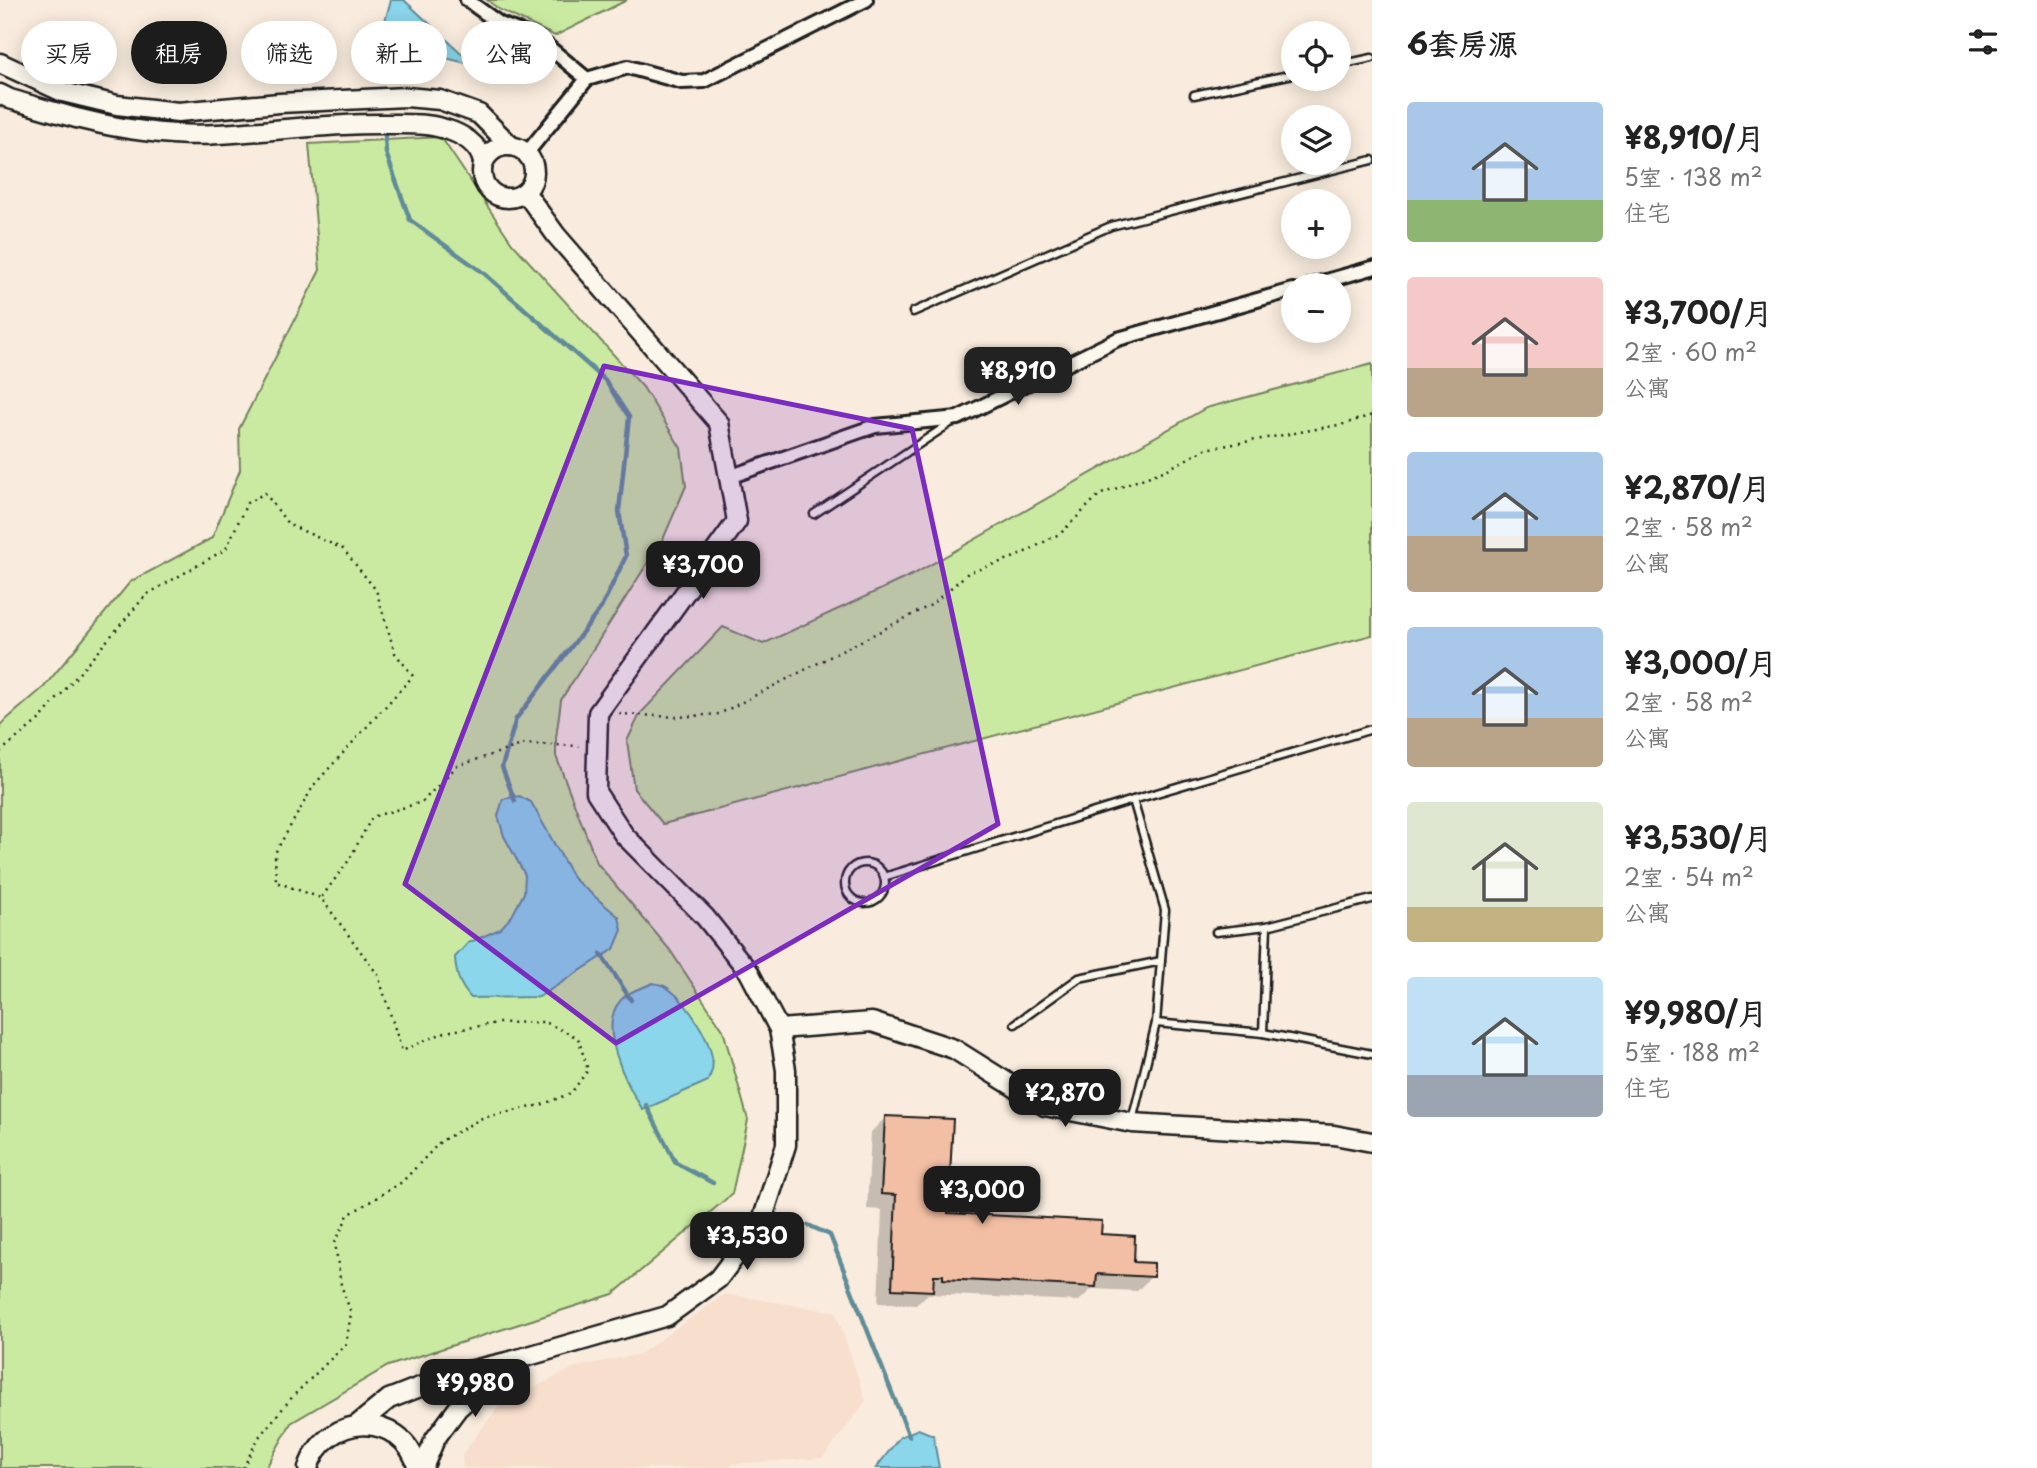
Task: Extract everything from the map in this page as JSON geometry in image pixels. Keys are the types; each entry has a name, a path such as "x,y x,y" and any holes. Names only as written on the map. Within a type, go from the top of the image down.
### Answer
{"street":[{"path":"467,0 500,23 539,39 587,79"},
{"path":"483,162 495,149 519,150 587,79 628,67 682,82 704,81 866,0"},
{"path":"0,63 63,92 117,105 178,112 292,102 406,97 440,100 479,114 531,161 533,178 524,192 517,197 500,197 492,193 482,179 483,162 477,147 464,136 444,128 417,124 368,124 216,134 144,131 78,119 0,94"},
{"path":"356,1425 389,1399 448,1376 511,1361 667,1316 718,1279 762,1221 786,1145 786,1070 779,1029 749,972 705,917 624,835 596,792 598,713 737,521 719,423 556,235 524,192"},
{"path":"1351,274 1372,268"},
{"path":"729,477 875,426 958,418 1118,339 1281,293"},
{"path":"779,1029 872,1022 954,1049 1045,1106 1132,1123 1334,1135 1372,1142"},
{"path":"423,1468 435,1438 458,1408 511,1361"},
{"path":"308,1468 315,1451 326,1438 340,1429 356,1425 374,1426 391,1432 405,1444 418,1468"}],"lane":[{"path":"1351,62 1372,58"},
{"path":"1194,95 1281,77"},
{"path":"913,312 1111,226 1372,160"},
{"path":"814,514 958,418"},
{"path":"884,877 1372,729"},
{"path":"1132,1123 1156,1023 1165,910 1133,800"},
{"path":"858,864 871,864 882,872 884,877 884,890 875,900 856,901 847,891 848,872 858,864"},
{"path":"1216,932 1267,926 1372,899"},
{"path":"1263,1033 1267,926"},
{"path":"1015,1024 1079,978 1161,961"},
{"path":"1156,1023 1263,1033 1372,1055"}],"path":[{"path":"598,713 678,717 719,714 931,605 968,573 1018,556 1061,533 1099,495 1166,470 1206,449 1344,424 1372,415"},
{"path":"0,751 40,719 146,595 226,549 247,503 265,493 288,524 343,549 376,590 395,653 412,676 314,785 275,853 276,882 321,898 377,975 402,1051 445,1032 497,1023 545,1021 578,1038 588,1070 571,1093 541,1105 482,1118 442,1141 402,1182 348,1214 335,1243 341,1285 351,1313 346,1344 293,1395 258,1437 243,1468"},
{"path":"321,898 349,860 372,817 422,802 457,766 525,744 597,746"}],"highlighted area":[{"path":"604,366 912,429 998,824 616,1043 405,884"}],"shaded area":[{"path":"725,1294 836,1312 866,1401 823,1458 733,1464 730,1468 463,1468 462,1454 500,1405 575,1367 640,1354"}],"green space":[{"path":"487,0 627,0 557,35 557,21 523,21 500,10"},
{"path":"441,137 512,243 643,387 681,448 686,486 664,537 561,700 556,756 597,863 670,950 723,1030 748,1120 732,1194 613,1294 388,1366 291,1423 266,1468 0,1468 0,725 44,687 130,582 212,538 240,470 239,429 320,270 309,144"},
{"path":"1372,364 1372,635 663,824 634,789 627,741 640,714 723,627 763,644 914,574 1206,408"}],"water":[{"path":"391,0 404,0 427,21 385,21"},
{"path":"447,40 461,53 461,62 447,58"},
{"path":"519,796 531,802 574,879 619,917 622,930 614,949 539,997 471,998 459,979 455,957 468,943 500,929 512,916 524,893 525,875 504,836 498,816 503,799"},
{"path":"653,983 662,985 676,995 692,1014 710,1049 712,1070 708,1081 643,1110 622,1072 613,1040 612,1025 614,1011 621,1000"},
{"path":"918,1429 933,1435 939,1468 876,1468 900,1437"}],"building":[{"path":"885,1116 953,1119 948,1213 1102,1221 1101,1234 1135,1236 1134,1262 1154,1263 1154,1277 1097,1274 1096,1287 943,1279 943,1275 934,1275 933,1291 892,1289 896,1195 881,1194"}],"waterway":[{"path":"385,137 386,153 410,220 485,274 605,380 629,417 619,511 626,556 601,608 516,719 502,767 515,801"},
{"path":"601,954 631,1000"},
{"path":"646,1105 676,1163 713,1183"},
{"path":"808,1225 830,1235 909,1436"}]}
